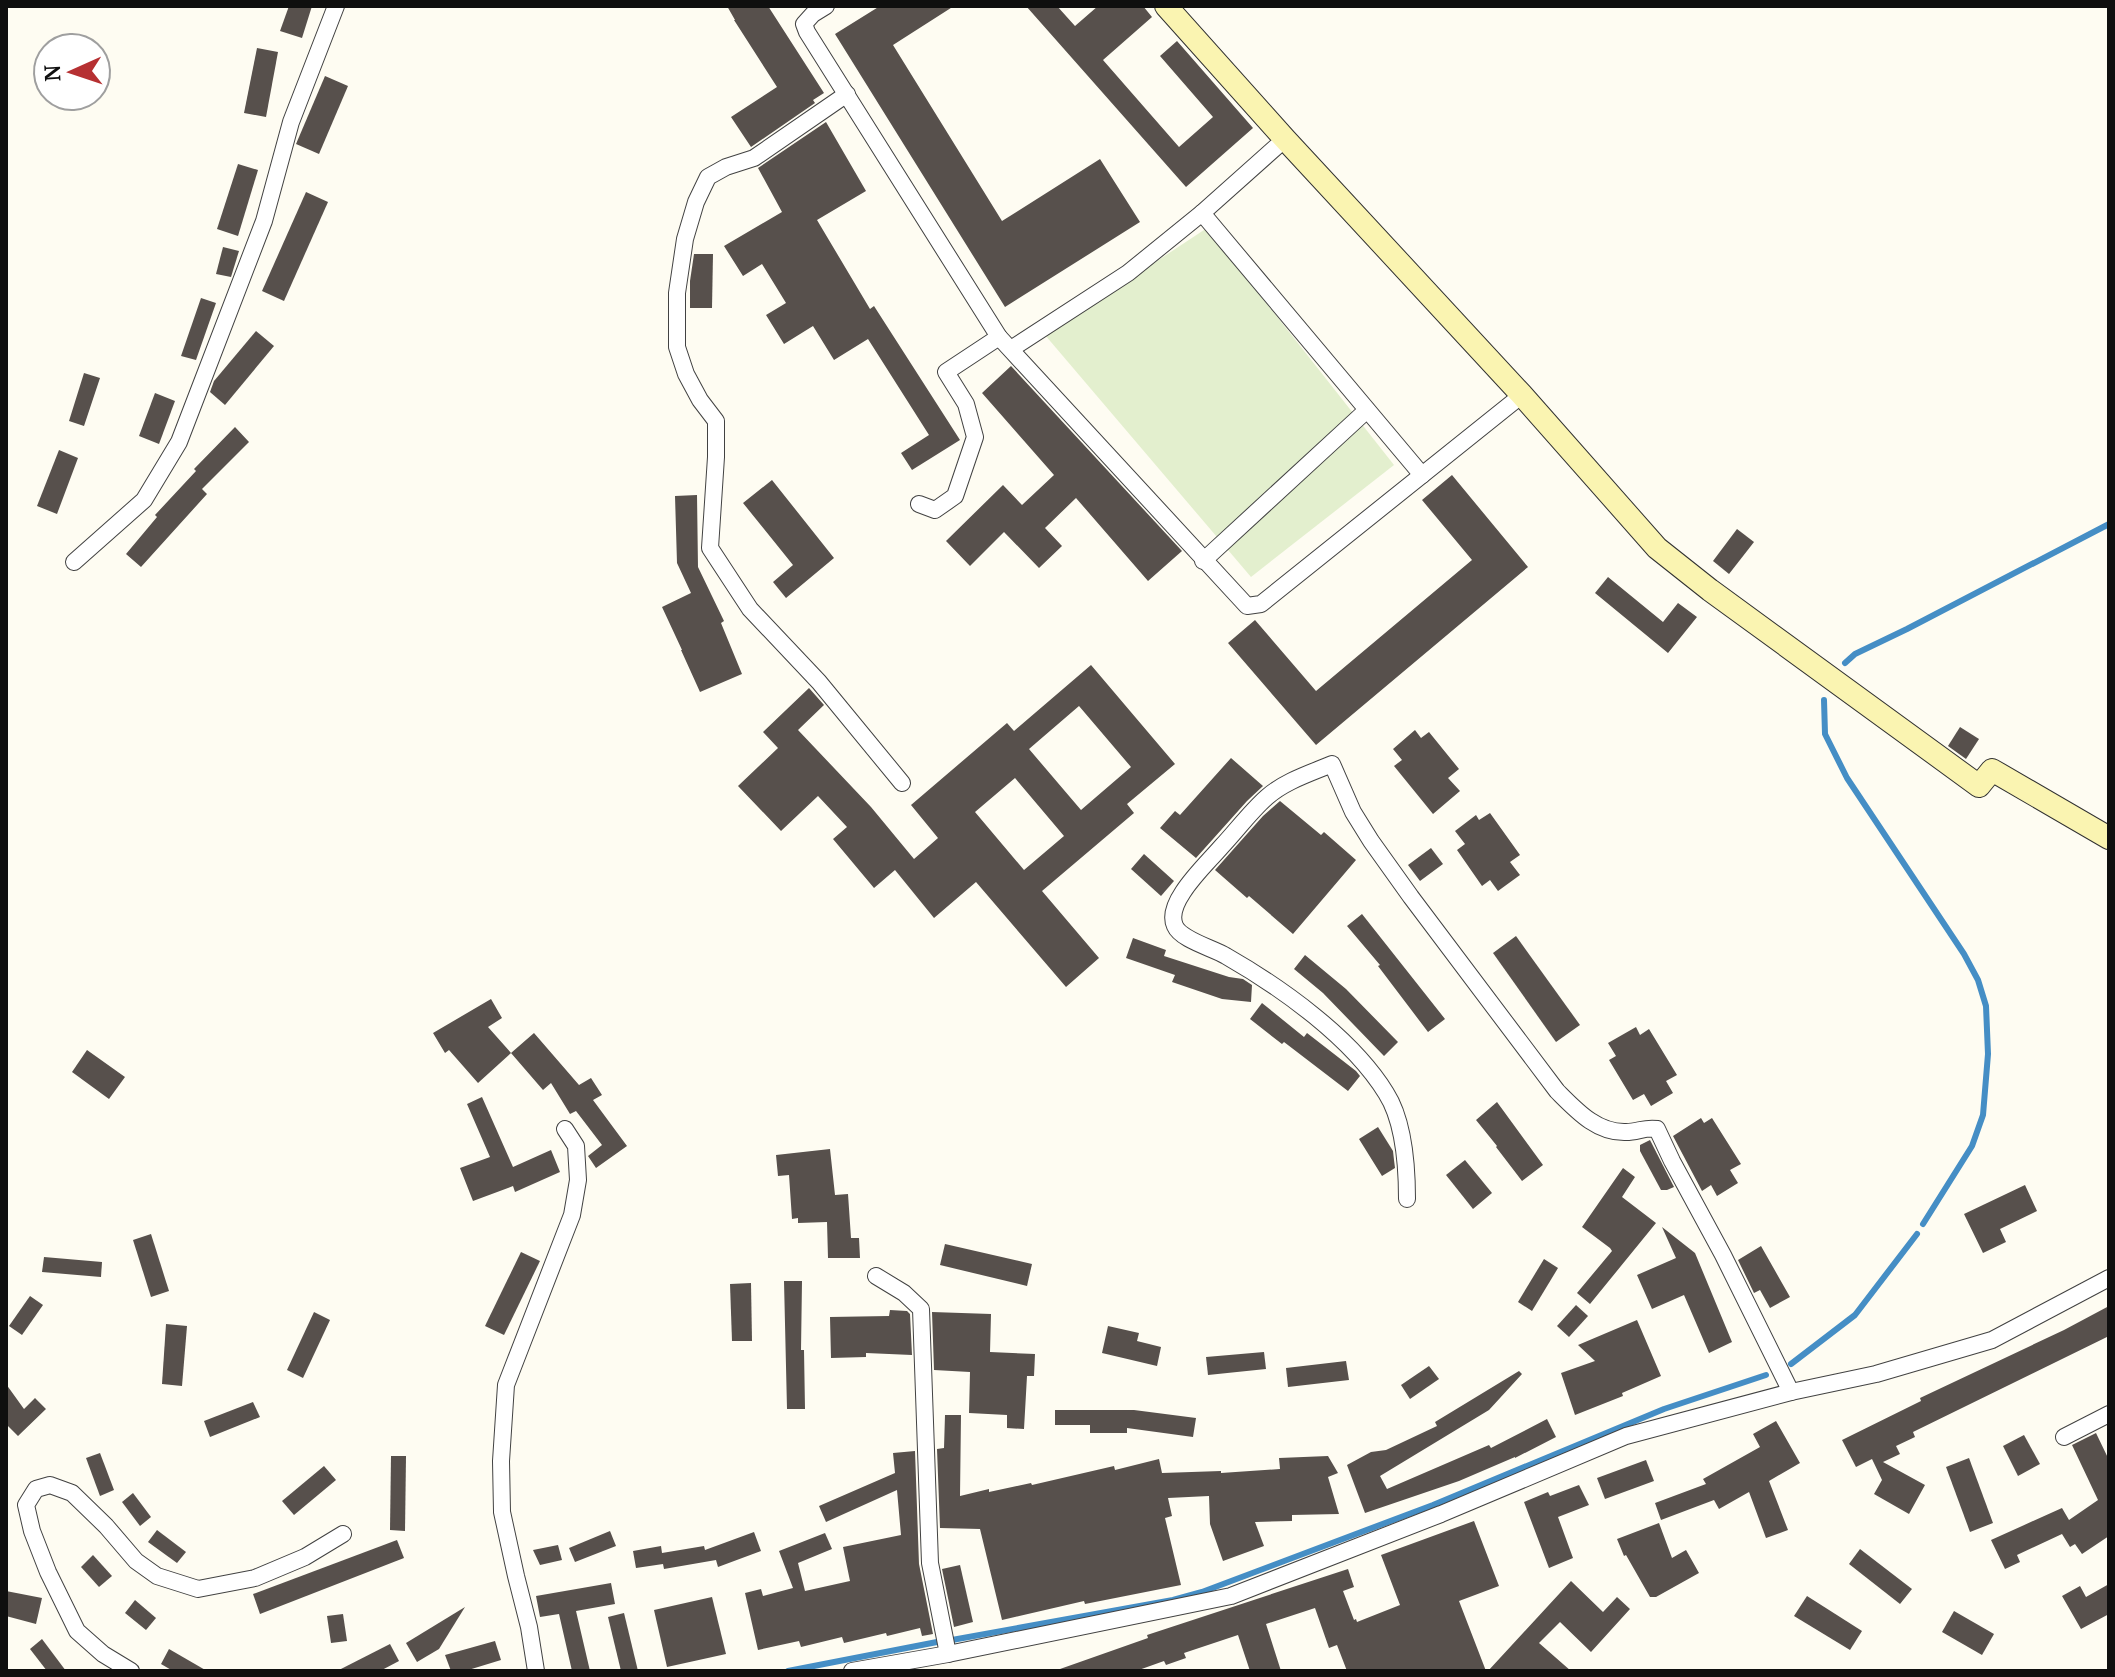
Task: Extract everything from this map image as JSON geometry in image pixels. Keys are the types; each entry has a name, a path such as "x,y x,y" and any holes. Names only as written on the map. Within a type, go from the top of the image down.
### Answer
{"street":[{"path":"74,562 144,500 179,442 264,221 291,122 336,6"},
{"path":"826,6 804,24 807,32 1005,343 1247,606 1261,604 1522,395"},
{"path":"1166,6 1522,395 1657,548 1979,786 1992,770 2109,838"},
{"path":"847,94 754,158 708,177 696,202 685,239 677,293 677,347 686,374 716,421 710,548 750,609 819,682 902,783"},
{"path":"919,504 935,510 955,496 975,437 966,404 946,372 1005,343 1128,273 1202,213 1285,139"},
{"path":"1202,213 1422,475"},
{"path":"1203,561 1367,410"},
{"path":"1407,1199 1407,1170 1398,1121 1387,1094 1363,1063 1335,1033 1255,972 1215,949 1184,937 1175,927 1173,915 1183,891 1268,795 1332,764 1353,812 1371,841 1557,1091 1583,1116 1609,1131 1630,1132 1646,1127 1657,1129 1791,1392"},
{"path":"536,1671 502,1512 501,1461 506,1385 572,1215 578,1180 576,1146 565,1129"},
{"path":"876,1276 904,1293 921,1309 930,1563 948,1654"},
{"path":"852,1671 926,1664 948,1654 1231,1596 1441,1514 1626,1436 1791,1392 1876,1374 1992,1340 2109,1278"},
{"path":"2064,1437 2109,1414"},
{"path":"131,1671 103,1654 77,1631 32,1531 26,1505 36,1489 50,1485 72,1493 136,1561 157,1576 198,1589 255,1578 305,1557 343,1534"}],"green space":[{"path":"1207,228 1394,465 1251,577 1045,335"}],"building":[{"path":"289,6 312,6 302,38 280,31"},
{"path":"727,6 768,6 824,93 813,100 815,103 751,147 731,117 777,87"},
{"path":"880,6 954,6 893,45 1002,221 1100,159 1140,222 1005,307 835,34"},
{"path":"1026,6 1057,6 1075,26 1098,6 1143,6 1152,17 1103,60 1179,147 1213,117 1160,56 1177,41 1253,128 1186,187"},
{"path":"257,48 278,52 266,117 244,113"},
{"path":"325,76 348,86 319,154 296,144"},
{"path":"826,122 866,191 817,220 870,309 874,306 960,440 912,470 901,453 929,435 868,339 834,360 813,326 784,344 766,315 786,303 762,264 743,276 724,246 782,212 758,168"},
{"path":"238,164 258,170 238,236 217,229"},
{"path":"306,192 328,202 284,301 262,291"},
{"path":"223,247 239,251 231,277 216,274"},
{"path":"694,254 713,254 712,308 690,308"},
{"path":"201,298 216,303 196,360 181,356"},
{"path":"256,331 274,346 225,405 210,392 214,381"},
{"path":"1011,366 1182,551 1148,581 1076,498 1045,528 1062,546 1039,568 1004,532 970,566 946,541 1003,485 1022,505 1054,475 982,393"},
{"path":"84,373 100,378 84,426 69,421"},
{"path":"155,393 175,401 159,444 139,436"},
{"path":"235,427 249,442 202,489 207,494 141,567 126,554 157,517 155,515 196,471 194,469"},
{"path":"59,450 78,458 57,514 37,506"},
{"path":"1452,475 1528,567 1316,745 1228,643 1255,620 1316,691 1472,560 1422,500"},
{"path":"772,480 834,558 786,598 773,582 793,565 743,503"},
{"path":"697,495 698,567 724,621 721,623 742,674 700,692 662,607 691,593 677,563 675,496"},
{"path":"1737,529 1754,542 1729,574 1713,561"},
{"path":"1608,577 1663,622 1678,603 1697,617 1668,653 1595,593"},
{"path":"1091,665 1175,764 1127,804 1134,813 1042,891 1099,958 1066,987 976,882 934,918 895,870 874,888 833,839 847,827 818,796 781,831 738,786 778,748 763,732 809,688 824,705 798,730 871,807 914,859 938,838 911,805 1007,723 1014,731","holes":["1079,706 1131,767 1081,810 1029,749","1015,778 1064,836 1024,870 975,812"]},
{"path":"1960,727 1979,739 1966,759 1948,746"},
{"path":"1415,730 1421,738 1429,732 1459,769 1448,778 1460,791 1433,814 1394,766 1402,760 1393,749"},
{"path":"1231,758 1263,786 1196,858 1160,828 1175,811 1180,815"},
{"path":"1280,801 1321,835 1324,832 1356,860 1293,934 1215,870"},
{"path":"1490,813 1520,855 1510,862 1520,875 1498,891 1490,880 1482,886 1457,850 1465,844 1455,831 1476,815 1479,820"},
{"path":"1431,848 1443,864 1420,881 1408,865"},
{"path":"1144,854 1174,881 1161,896 1131,869"},
{"path":"1362,914 1445,1019 1428,1032 1380,965 1347,926"},
{"path":"1516,936 1580,1025 1556,1042 1493,953"},
{"path":"1133,938 1166,950 1164,956 1243,979 1252,985 1251,1002 1222,999 1172,982 1175,975 1126,958"},
{"path":"1305,955 1346,989 1398,1042 1384,1056 1323,993 1294,969"},
{"path":"491,999 502,1018 488,1027 511,1053 478,1083 449,1050 445,1053 433,1033"},
{"path":"1262,1003 1304,1037 1307,1033 1356,1071 1360,1076 1348,1091 1250,1019"},
{"path":"1636,1027 1640,1035 1649,1029 1677,1075 1666,1081 1673,1093 1651,1106 1644,1094 1633,1100 1609,1060 1616,1056 1608,1043"},
{"path":"534,1033 579,1085 591,1078 602,1095 593,1100 627,1146 596,1168 588,1156 602,1145 576,1111 570,1114 551,1083 543,1090 511,1053"},
{"path":"87,1050 125,1077 109,1099 72,1072"},
{"path":"482,1097 513,1167 551,1150 560,1172 515,1192 513,1186 473,1201 460,1168 490,1157 467,1104"},
{"path":"1497,1102 1543,1165 1522,1181 1476,1120"},
{"path":"1701,1118 1704,1123 1712,1118 1741,1164 1730,1170 1738,1183 1717,1196 1711,1185 1702,1191 1673,1136"},
{"path":"1378,1127 1393,1151 1395,1168 1382,1176 1359,1139"},
{"path":"1650,1140 1674,1187 1667,1190 1661,1190 1640,1151 1640,1145"},
{"path":"830,1149 835,1195 848,1194 851,1238 859,1238 860,1258 828,1258 827,1222 798,1223 798,1218 792,1219 789,1175 778,1176 776,1155"},
{"path":"1465,1160 1492,1193 1473,1209 1446,1175"},
{"path":"1623,1168 1635,1177 1622,1197 1656,1223 1590,1304 1577,1293 1612,1251 1582,1227"},
{"path":"2025,1185 2037,1211 2000,1229 2006,1242 1983,1253 1964,1214"},
{"path":"1662,1227 1695,1253 1732,1342 1709,1353 1684,1295 1652,1309 1637,1275 1676,1258"},
{"path":"151,1234 169,1291 151,1297 133,1240"},
{"path":"945,1244 1032,1264 1027,1286 940,1265"},
{"path":"1761,1246 1790,1297 1770,1308 1760,1290 1754,1293 1738,1260"},
{"path":"521,1252 540,1261 504,1335 485,1326"},
{"path":"44,1257 102,1262 101,1277 42,1272"},
{"path":"1544,1259 1558,1268 1532,1311 1518,1302"},
{"path":"784,1281 802,1281 801,1350 804,1350 805,1409 787,1409"},
{"path":"751,1283 752,1341 732,1341 730,1284"},
{"path":"30,1296 43,1305 22,1335 9,1326"},
{"path":"1576,1305 1588,1316 1569,1337 1557,1326"},
{"path":"2109,1306 2109,1336 1913,1432 1915,1437 1896,1446 1900,1454 1883,1462 1925,1485 1909,1514 1874,1494 1882,1480 1872,1459 1856,1467 1842,1440 1921,1401 1920,1398"},
{"path":"890,1310 910,1314 912,1355 866,1353 866,1357 831,1358 830,1317 889,1316"},
{"path":"314,1312 330,1320 303,1378 287,1370"},
{"path":"932,1312 991,1314 990,1352 1035,1354 1034,1376 1027,1376 1024,1429 1007,1428 1007,1415 969,1413 970,1372 934,1370"},
{"path":"1637,1320 1661,1376 1622,1393 1623,1396 1575,1415 1561,1373 1595,1361 1578,1345"},
{"path":"166,1324 187,1326 182,1386 162,1384"},
{"path":"1108,1326 1139,1333 1137,1341 1161,1347 1157,1366 1102,1353"},
{"path":"1264,1352 1266,1369 1208,1375 1206,1357"},
{"path":"1346,1361 1349,1380 1288,1387 1286,1368"},
{"path":"1429,1366 1439,1379 1410,1399 1401,1385"},
{"path":"1519,1371 1522,1374 1489,1410 1380,1476 1387,1489 1489,1445 1491,1448 1547,1419 1556,1437 1459,1481 1365,1513 1347,1465 1437,1426 1435,1422"},
{"path":"6,1384 24,1409 35,1398 46,1409 18,1436 6,1424"},
{"path":"253,1402 260,1417 210,1437 204,1421"},
{"path":"1055,1410 1134,1410 1196,1418 1193,1437 1127,1428 1127,1433 1090,1433 1090,1425 1055,1425"},
{"path":"945,1415 961,1415 960,1496 989,1489 989,1492 1032,1485 1114,1466 1115,1470 1159,1459 1162,1473 1221,1473 1280,1469 1279,1458 1328,1456 1338,1473 1328,1477 1339,1514 1292,1515 1292,1521 1255,1522 1264,1546 1223,1561 1210,1524 1209,1496 1168,1498 1172,1516 1165,1518 1181,1585 1085,1604 1084,1601 1002,1620 980,1529 940,1528 937,1449 944,1448"},
{"path":"1776,1421 1800,1463 1769,1481 1788,1530 1766,1538 1749,1492 1719,1509 1714,1500 1661,1520 1655,1503 1706,1484 1703,1479 1760,1447 1753,1434"},
{"path":"2096,1433 2109,1460 2109,1536 2082,1554 2075,1544 2070,1547 2062,1534 2017,1555 2020,1562 2005,1569 1991,1540 2062,1508 2069,1520 2098,1500 2072,1445"},
{"path":"2024,1435 2040,1464 2018,1476 2003,1446"},
{"path":"915,1451 919,1564 933,1634 922,1636 920,1628 844,1643 842,1637 801,1647 799,1641 758,1650 745,1593 761,1589 763,1596 793,1588 779,1551 825,1533 832,1549 798,1563 805,1591 850,1581 843,1547 901,1535 897,1490 826,1522 819,1506 895,1473 893,1453"},
{"path":"100,1453 114,1490 100,1496 86,1458"},
{"path":"391,1456 406,1456 405,1531 390,1530"},
{"path":"1969,1458 1993,1523 1970,1532 1946,1467"},
{"path":"1646,1460 1654,1481 1605,1499 1597,1478"},
{"path":"324,1466 336,1480 294,1515 282,1501"},
{"path":"1579,1485 1589,1505 1558,1517 1573,1558 1549,1568 1524,1502 1548,1492 1550,1496"},
{"path":"133,1493 151,1517 140,1526 122,1502"},
{"path":"1474,1521 1499,1586 1459,1601 1486,1671 1347,1671 1337,1645 1329,1648 1315,1608 1266,1624 1281,1671 1250,1671 1238,1635 1184,1653 1186,1658 1166,1665 1164,1661 1136,1671 1060,1671 1148,1638 1147,1635 1348,1569 1354,1587 1343,1591 1357,1622 1400,1605 1381,1555"},
{"path":"1659,1523 1672,1558 1686,1550 1699,1573 1656,1597 1650,1597 1617,1539"},
{"path":"157,1530 186,1552 177,1563 148,1542"},
{"path":"610,1531 616,1546 575,1562 569,1548"},
{"path":"754,1532 761,1551 718,1567 716,1560 664,1569 663,1564 636,1568 633,1551 661,1546 662,1553 704,1546 705,1550"},
{"path":"397,1540 404,1558 260,1614 253,1594"},
{"path":"558,1545 562,1560 540,1565 533,1550"},
{"path":"1860,1549 1912,1589 1900,1604 1849,1564"},
{"path":"93,1555 112,1576 99,1587 81,1567"},
{"path":"960,1565 973,1622 954,1627 942,1569"},
{"path":"1571,1581 1603,1612 1617,1597 1630,1609 1591,1652 1560,1622 1539,1643 1571,1671 1488,1671"},
{"path":"611,1583 615,1604 576,1611 590,1671 572,1671 559,1614 540,1617 536,1596"},
{"path":"2109,1584 2109,1614 2081,1629 2062,1596 2080,1586 2086,1597"},
{"path":"6,1591 42,1598 36,1624 6,1616"},
{"path":"1807,1596 1862,1631 1850,1650 1794,1616"},
{"path":"712,1597 726,1654 667,1667 654,1610"},
{"path":"135,1600 156,1618 146,1630 125,1613"},
{"path":"465,1607 439,1649 417,1662 406,1643"},
{"path":"1954,1611 1994,1634 1982,1655 1942,1632"},
{"path":"624,1613 638,1671 621,1671 608,1617"},
{"path":"343,1614 347,1641 331,1643 327,1616"},
{"path":"42,1639 66,1671 47,1671 30,1649"},
{"path":"495,1641 501,1660 465,1671 451,1671 445,1655"},
{"path":"390,1644 399,1661 380,1671 337,1671"},
{"path":"169,1649 207,1671 173,1671 161,1664"}],"waterway":[{"path":"1845,663 1855,654 2109,524"},
{"path":"1824,700 1825,734 1847,778 1964,954 1978,980 1986,1006 1988,1054 1983,1115 1972,1146 1923,1224"},
{"path":"1791,1364 1855,1315 1917,1234"},
{"path":"952,1640 1202,1592 1433,1505 1664,1409 1766,1375"},
{"path":"788,1671 937,1642"}]}
